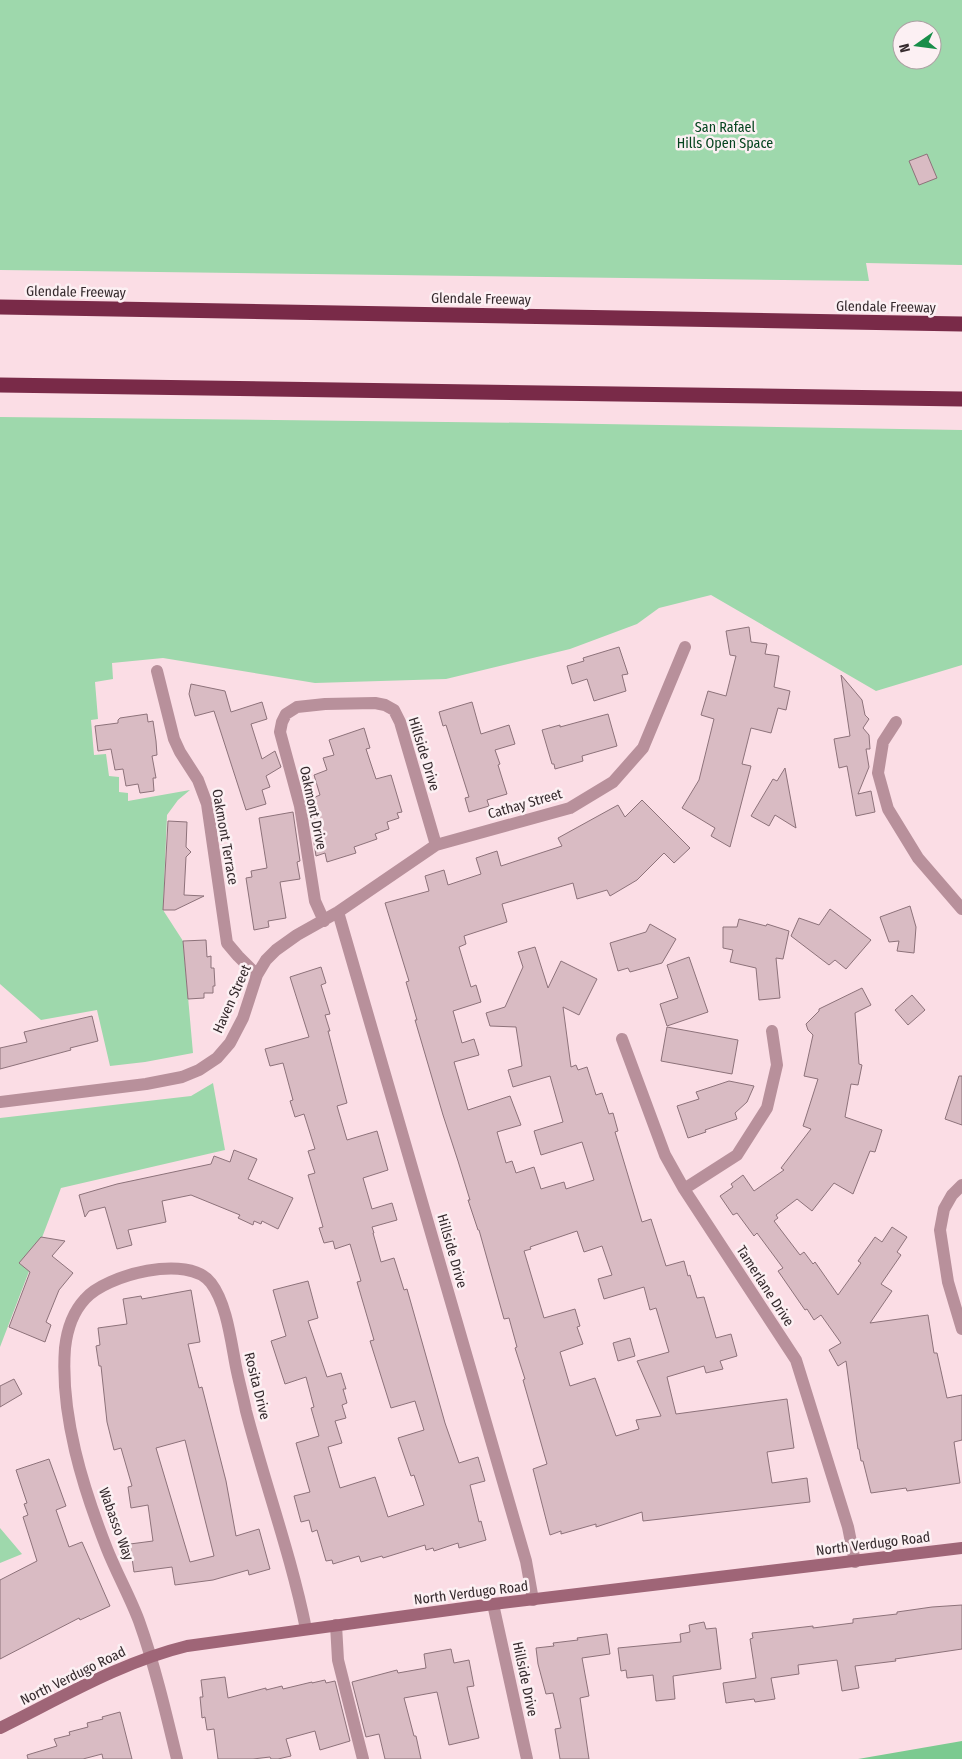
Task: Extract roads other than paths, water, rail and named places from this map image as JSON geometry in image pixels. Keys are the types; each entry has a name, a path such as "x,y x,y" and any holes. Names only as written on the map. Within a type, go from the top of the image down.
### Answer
{"highway":[{"name":"Glendale Freeway","path":"0,307 962,324"},
{"path":"0,385 962,399"}],"main road":[{"name":"North Verdugo Road","path":"0,1728 130,1664 187,1646 493,1604 962,1548"}],"street":[{"name":"Cathay Street","path":"436,845 570,808 614,782 643,748 685,647"},
{"name":"Oakmont Terrace","path":"157,671 174,739 198,780 207,804 228,943 238,956 258,975"},
{"name":"Hillside Drive","path":"297,707 325,704 375,703 385,705 394,710 400,722 436,845"},
{"name":"Oakmont Drive","path":"297,707 286,714 280,732 300,806 315,901 324,921"},
{"path":"896,722 883,742 878,773 888,809 918,858 962,910"},
{"name":"Haven Street","path":"0,1102 146,1084 182,1077 199,1070 217,1058 230,1043 243,1018 258,975 266,960 276,950 297,934 338,912 436,845"},
{"name":"Hillside Drive","path":"338,912 526,1560 533,1600"},
{"path":"684,1189 737,1156 767,1108 777,1065 772,1031"},
{"name":"Tamerlane Drive","path":"622,1039 665,1155 684,1189 796,1360 848,1527 855,1562"},
{"path":"962,1185 952,1195 944,1210 940,1230 948,1282 962,1329"},
{"name":"Rosita Drive","path":"85,1298 105,1284 137,1273 171,1268 192,1270 211,1281 220,1300 228,1327 247,1414 298,1590 306,1629"},
{"name":"Wabasso Way","path":"85,1298 69,1323 65,1349 67,1408 77,1456 90,1501 108,1550 138,1620 150,1657 177,1759"},
{"name":"Hillside Drive","path":"493,1604 527,1759"},
{"path":"336,1625 338,1660 363,1759"}],"park label":[{"name":"San Rafael Hills Open Space","path":"725,136"}]}
